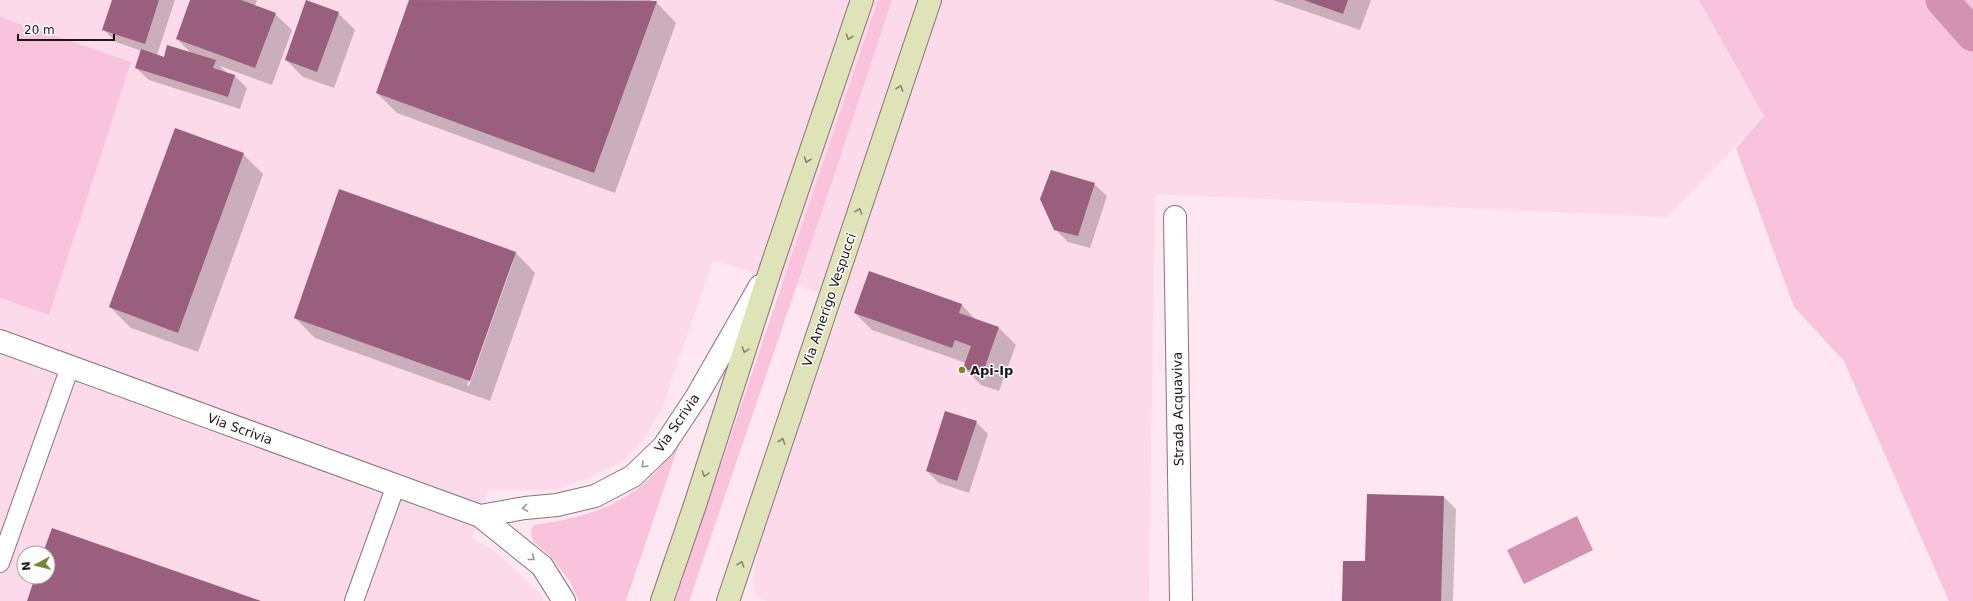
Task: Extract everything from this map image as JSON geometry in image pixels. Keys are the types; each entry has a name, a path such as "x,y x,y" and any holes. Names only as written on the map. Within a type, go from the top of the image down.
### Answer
{"street":[{"path":"662,601 695,505 771,268 862,0"},
{"name":"Via Amerigo Vespucci","path":"728,601 930,0"},
{"name":"Strada Acquaviva","path":"1175,217 1181,601"},
{"name":"Via Scrivia","path":"480,516 525,508 558,505 595,496 633,476 664,446 697,396 771,268"},
{"name":"Via Scrivia","path":"0,341 480,516 542,566 564,601"}],"lane":[{"path":"0,564 70,367"},
{"path":"354,601 396,485"}],"shaded area":[{"path":"0,0 1699,0 1764,116 1667,217 1155,194 1149,601 767,601 758,598 752,582 760,544 843,300 713,260 663,406 644,439 623,461 586,479 555,490 489,490 472,538 495,551 540,594 543,601 0,601"},
{"path":"878,0 892,0 833,179 689,601 675,601"},
{"path":"1699,0 1973,0 1973,601 1949,601 1844,361 1794,307 1736,148 1764,116"},
{"path":"0,17 131,62 49,315 0,298"},
{"path":"681,438 626,601 579,601 570,581 549,555 533,541 531,530 534,525 582,515 626,497 651,477"},
{"path":"1577,516 1593,550 1524,584 1507,550"}],"building":[{"path":"112,0 159,0 145,44 102,30"},
{"path":"190,0 241,0 276,13 255,68 176,39"},
{"path":"306,0 339,12 317,72 285,60"},
{"path":"409,0 657,1 594,173 376,93"},
{"path":"1304,0 1348,0 1343,14"},
{"path":"167,45 216,60 213,68 235,75 228,97 135,68 141,49 164,57"},
{"path":"175,128 244,153 178,333 109,307"},
{"path":"1051,170 1095,183 1078,236 1054,230 1040,199"},
{"path":"339,189 516,252 470,381 294,318"},
{"path":"869,271 962,304 959,313 999,327 982,375 963,368 971,346 955,340 952,348 854,313"},
{"path":"945,411 977,421 957,481 926,471"},
{"path":"1367,494 1444,496 1441,601 1342,601 1343,561 1365,561"},
{"path":"52,528 261,601 27,601 32,585 56,585 56,545 46,545"}],"waterway":[{"path":"1942,0 1973,35"}],"place":[{"name":"Api-Ip","path":"962,370"}]}
